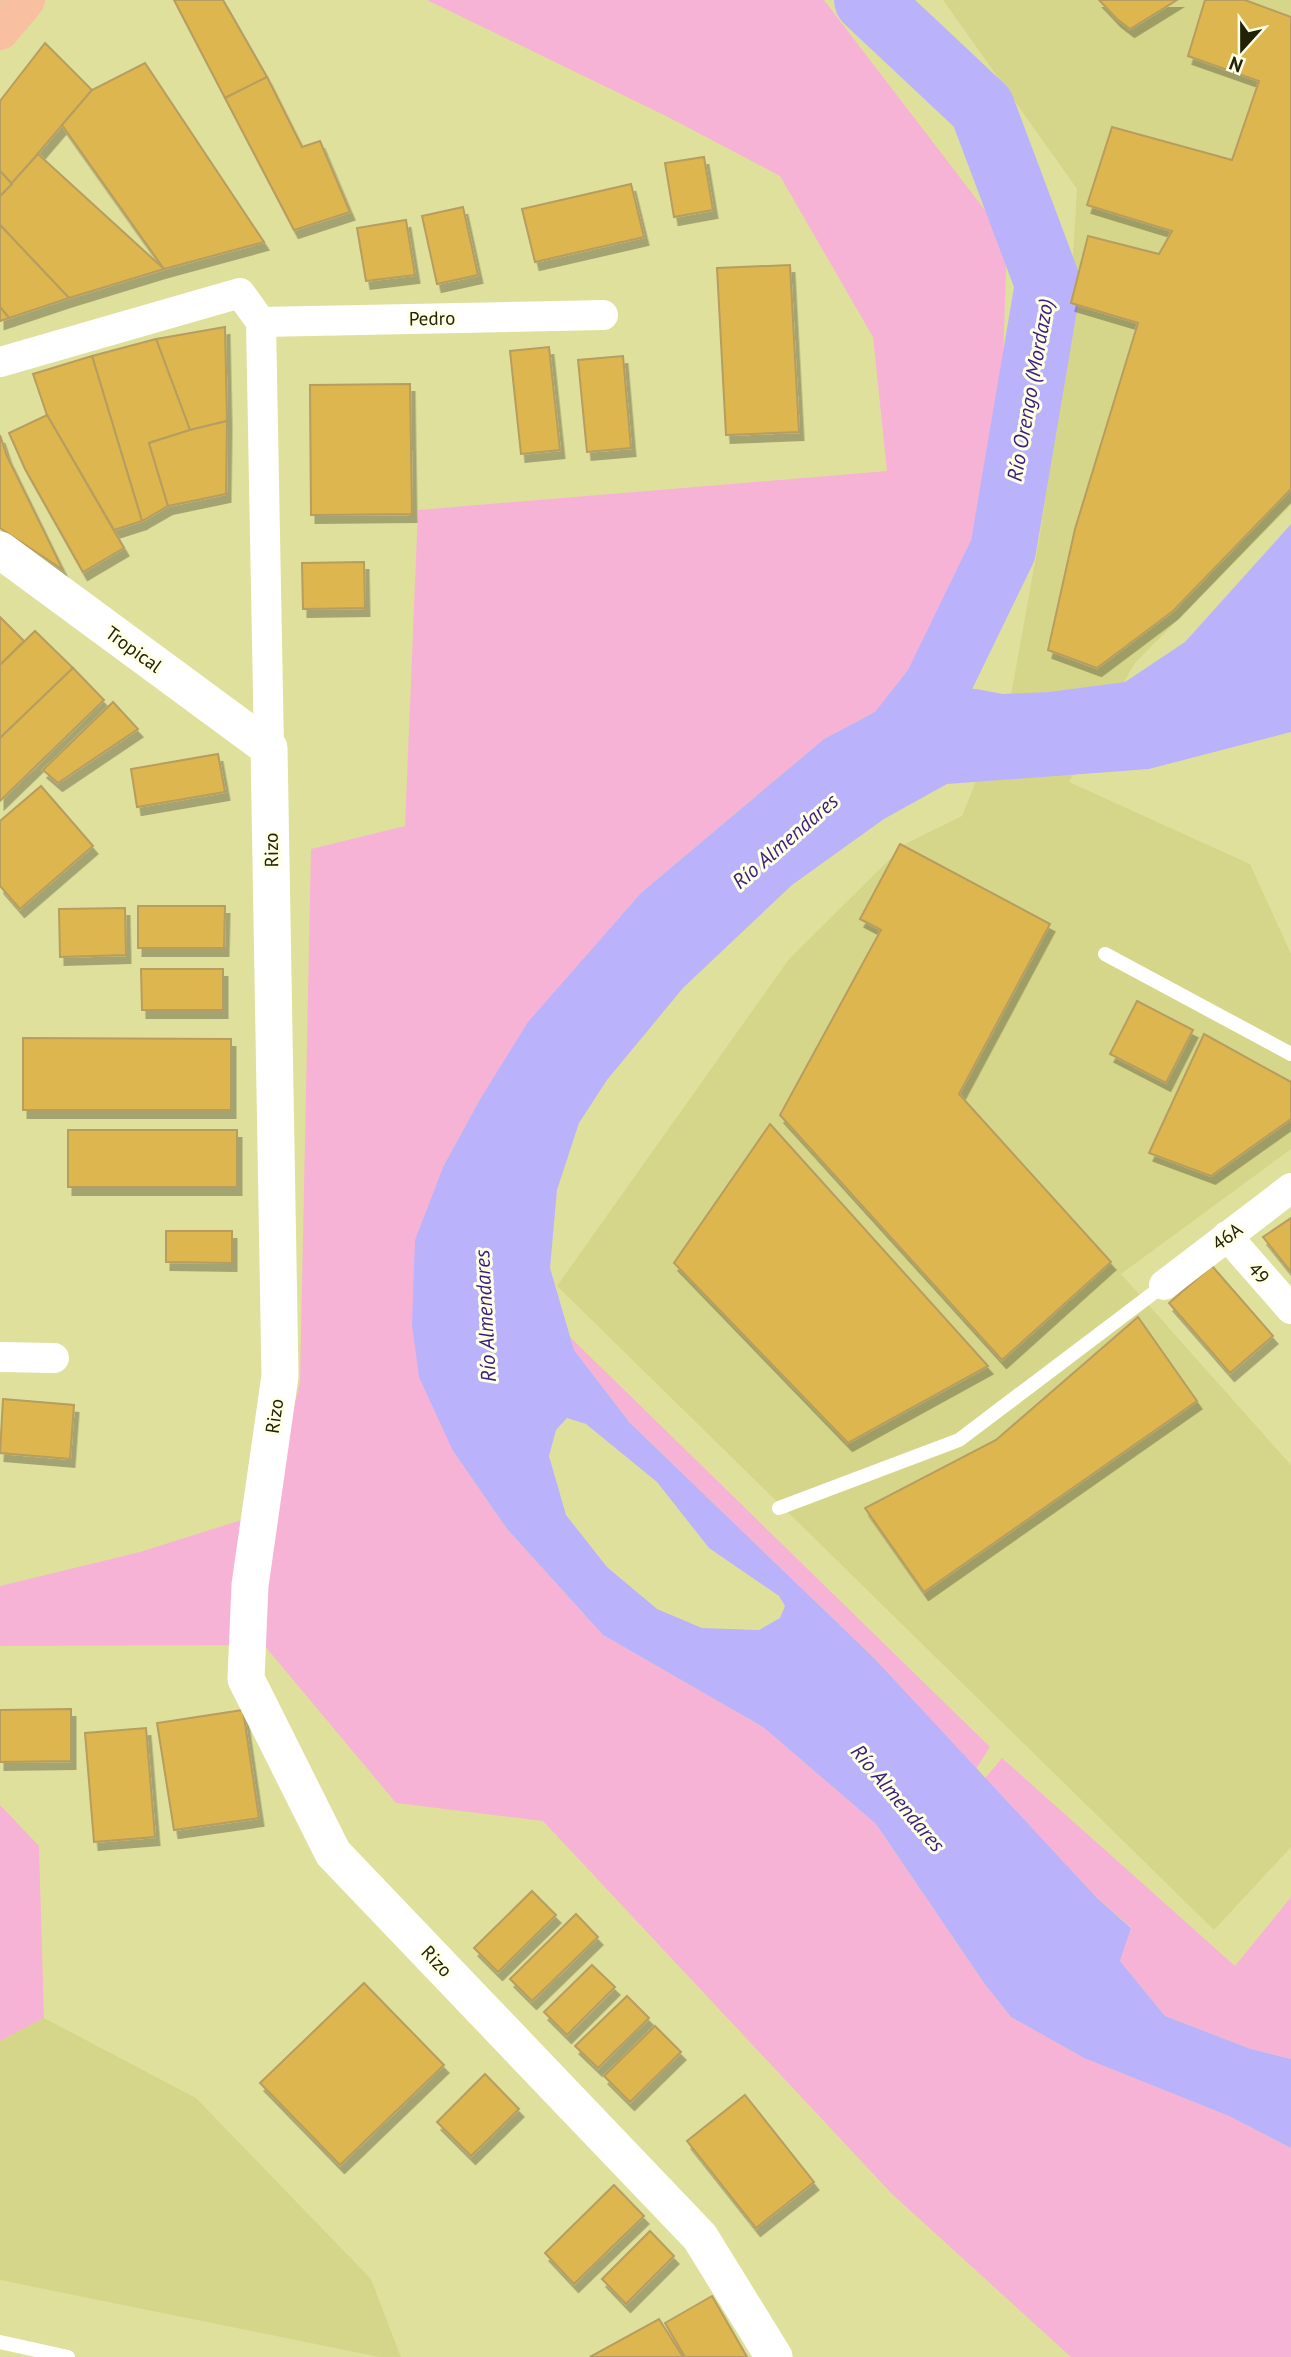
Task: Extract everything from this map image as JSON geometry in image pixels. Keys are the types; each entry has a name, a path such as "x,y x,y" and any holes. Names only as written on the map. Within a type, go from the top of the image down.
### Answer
{"main road":[{"path":"0,31 26,0"}],"street":[{"path":"0,362 240,293 261,322"},
{"name":"Pedro","path":"261,322 603,315"},
{"name":"Rizo","path":"261,322 280,1376 250,1585 246,1679 333,1853 701,2238 774,2357"},
{"name":"Tropical","path":"0,550 269,748"},
{"name":"46A","path":"1164,1284 1291,1188"},
{"name":"49","path":"1227,1236 1291,1309"},
{"path":"0,1357 54,1358"}],"lane":[{"path":"1105,954 1291,1054"},
{"path":"779,1508 959,1440 1164,1284"},
{"path":"0,2342 68,2357"}],"shaded area":[{"path":"427,0 824,0 1007,239 998,515 903,697 824,739 642,892 497,1075 479,1101 444,1165 453,1451 507,1529 603,1635 763,1727 876,1824 984,1983 1011,2017 1084,2058 1229,2116 1291,2148 1291,2357 1071,2357 892,2194 543,1821 396,1803 264,1645 0,1646 0,1586 140,1552 270,1511 300,1382 311,849 405,826 418,510 887,471 873,337 780,176 666,116"},
{"path":"943,0 1291,0 1291,505 1134,664 1069,782 1250,864 1291,954 1291,1149 1121,1274 1291,1465 1291,1847 1214,1930 557,1286 789,959 905,844 962,816 1011,695 1040,534 1067,351 1077,189"},
{"path":"570,1337 990,1747 976,1769 874,1658 630,1423 574,1350"},
{"path":"1002,1758 1235,1966 1291,1897 1291,2059 1251,2049 1165,2016 1120,1961 1131,1927 1097,1898 985,1778"},
{"path":"0,1805 39,1846 44,2018 0,2041"},
{"path":"44,2018 196,2098 371,2279 401,2357 379,2357 0,2280 0,2041"}],"water":[{"name":"Río Almendares","path":"1291,524 1291,732 1149,769 947,784 884,819 792,885 683,988 607,1080 579,1123 557,1190 550,1268 574,1350 630,1423 874,1658 1097,1898 1131,1928 1120,1961 1165,2016 1251,2049 1291,2059 1291,2148 1229,2116 1084,2058 1011,2017 984,1983 876,1824 763,1727 603,1635 507,1529 453,1451 419,1377 412,1325 415,1240 444,1165 479,1101 528,1022 642,892 824,739 903,697 936,688 976,689 1003,694 1049,692 1125,682 1185,642","holes":["567,1418 586,1424 657,1482 709,1548 779,1596 785,1606 780,1618 759,1630 702,1628 657,1609 607,1567 566,1515 549,1456 556,1430"]}],"building":[{"path":"174,0 223,0 267,77 225,98"},
{"path":"1099,0 1177,0 1130,29"},
{"path":"1205,0 1245,0 1291,17 1291,489 1173,611 1097,668 1048,650 1075,529 1138,323 1071,303 1088,236 1159,254 1172,231 1087,205 1112,127 1232,160 1259,81 1188,56"},
{"path":"45,43 92,90 12,184 0,171 0,101"},
{"path":"145,63 264,242 164,269 62,125 92,90"},
{"path":"267,77 302,147 320,141 350,212 294,230 225,98"},
{"path":"38,154 164,269 69,298 0,225 0,196"},
{"path":"704,157 713,210 674,217 665,163"},
{"path":"0,171 12,184 0,196"},
{"path":"631,184 644,237 535,262 522,209"},
{"path":"463,207 478,275 437,284 422,216"},
{"path":"406,220 415,275 366,281 357,228"},
{"path":"0,225 69,298 9,318 0,307"},
{"path":"790,265 799,432 726,435 717,268"},
{"path":"0,307 9,318 0,321"},
{"path":"225,327 227,421 190,430 156,339"},
{"path":"156,339 190,430 149,443 168,506 142,521 92,356"},
{"path":"549,347 560,450 521,454 510,351"},
{"path":"92,356 142,521 114,530 47,415 33,374"},
{"path":"623,356 631,448 587,452 578,360"},
{"path":"410,384 412,514 311,515 310,385"},
{"path":"47,415 124,548 83,572 25,469 9,433"},
{"path":"227,421 226,494 168,506 149,443"},
{"path":"0,435 7,456 63,570 0,528"},
{"path":"364,562 365,608 303,609 302,563"},
{"path":"0,617 24,641 0,665"},
{"path":"35,631 73,668 0,738 0,665"},
{"path":"73,668 104,700 0,801 0,738"},
{"path":"113,702 138,729 58,783 43,770"},
{"path":"218,754 225,792 137,807 131,769"},
{"path":"41,786 93,846 20,909 0,886 0,821"},
{"path":"900,844 1050,924 959,1094 1111,1262 1002,1360 780,1115 881,930 860,919"},
{"path":"138,906 225,906 224,948 138,948"},
{"path":"125,908 126,955 60,957 59,909"},
{"path":"141,969 223,969 223,1010 142,1010"},
{"path":"1137,1001 1193,1030 1166,1083 1110,1054"},
{"path":"1204,1034 1291,1082 1291,1119 1211,1176 1149,1153"},
{"path":"23,1038 231,1039 231,1110 23,1110"},
{"path":"770,1124 988,1366 848,1443 674,1263"},
{"path":"68,1130 237,1130 237,1187 68,1187"},
{"path":"1291,1218 1291,1272 1263,1237"},
{"path":"166,1231 232,1231 232,1263 166,1262"},
{"path":"1212,1266 1273,1336 1230,1373 1169,1303"},
{"path":"1138,1317 1197,1401 924,1592 865,1508 996,1440"},
{"path":"3,1399 74,1405 70,1459 0,1453"},
{"path":"71,1709 71,1761 0,1762 0,1710"},
{"path":"243,1710 259,1818 174,1830 157,1723"},
{"path":"146,1728 155,1837 94,1842 85,1733"},
{"path":"532,1891 556,1915 498,1972 474,1948"},
{"path":"576,1914 598,1937 532,2001 510,1979"},
{"path":"592,1965 615,1987 567,2035 544,2012"},
{"path":"364,1983 444,2065 340,2165 260,2083"},
{"path":"627,1996 649,2018 598,2068 575,2046"},
{"path":"655,2026 681,2052 630,2102 604,2076"},
{"path":"485,2074 519,2109 471,2156 437,2122"},
{"path":"745,2095 814,2182 756,2228 687,2141"},
{"path":"614,2185 644,2216 574,2284 545,2253"},
{"path":"650,2231 674,2256 626,2304 602,2279"},
{"path":"712,2296 747,2357 685,2357 665,2323"},
{"path":"659,2319 683,2357 590,2357"}],"waterway":[{"name":"Río Orengo (Mordazo)","path":"867,0 982,108 1048,284 1003,550 936,688 880,759"}]}
